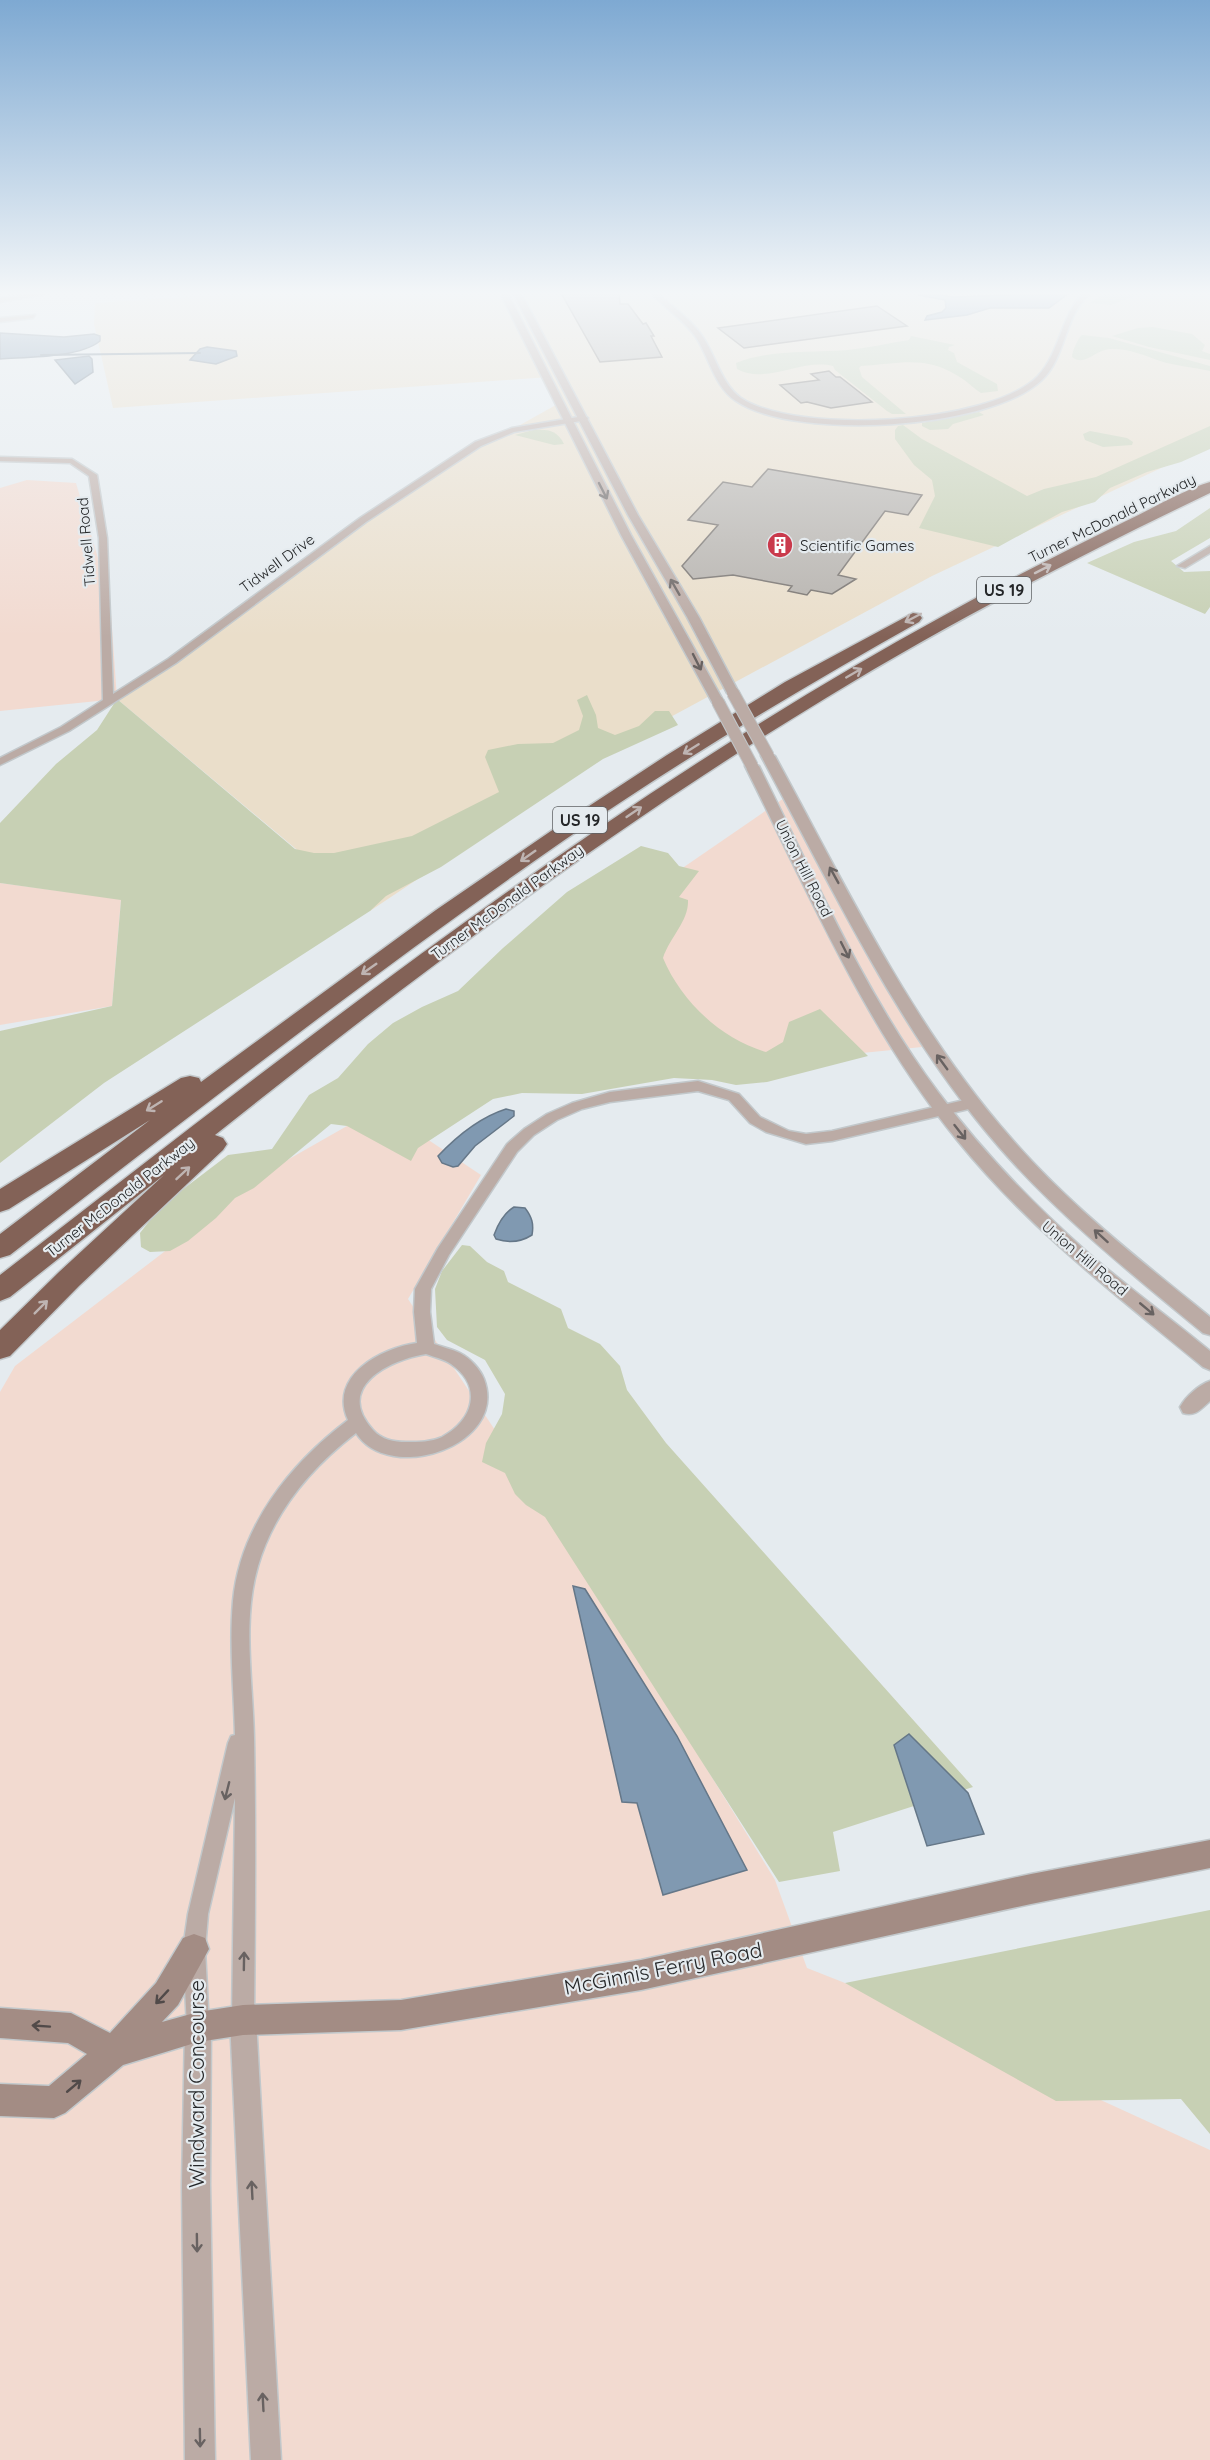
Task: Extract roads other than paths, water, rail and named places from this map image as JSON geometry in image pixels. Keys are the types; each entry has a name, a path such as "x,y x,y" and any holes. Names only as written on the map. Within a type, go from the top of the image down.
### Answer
{"highway":[{"name":"Turner McDonald Parkway","path":"0,1248 329,998 569,828 787,689 904,623 998,573 1210,471"},
{"name":"Turner McDonald Parkway","path":"0,1290 449,944 593,840 803,703 979,603 1210,487"},
{"path":"0,1202 329,998"},
{"path":"0,1348 69,1279 343,1025"}],"main road":[{"name":"McGinnis Ferry Road","path":"0,2100 54,2102 114,2052 198,2027 243,2019 401,2015 630,1976 1031,1889 1210,1854"},
{"path":"0,2023 71,2028 114,2052 167,1994 194,1948"}],"street":[{"name":"Union Hill Road","path":"561,408 646,573 687,643 752,766 857,973 909,1063 962,1135 1035,1215 1082,1258 1210,1363"},
{"name":"Union Hill Road","path":"579,408 633,514 693,617 733,693 925,1036 999,1137 1060,1199 1210,1328"},
{"path":"753,408 787,418 848,425 892,421 969,408"},
{"name":"Tidwell Drive","path":"0,762 65,729 172,661 363,520 478,444 512,430 584,418"},
{"name":"Tidwell Road","path":"0,459 72,461 93,475 103,538 108,703"},
{"path":"1182,566 1210,549"},
{"path":"426,1348 423,1289 429,1273 512,1148 530,1132 561,1113 610,1097 698,1086 734,1097 755,1120 771,1129 806,1139 832,1136 973,1103"},
{"path":"426,1348 446,1352 464,1361 476,1375 481,1392 479,1410 469,1426 453,1440 432,1449 409,1451 387,1448 369,1438 357,1424 352,1409 353,1393 360,1378 372,1365 388,1355 406,1349 426,1348"},
{"path":"1210,1389 1190,1407 1210,1399"},
{"name":"Windward Concourse","path":"266,2460 243,2019 246,1903 241,1624 248,1567 263,1528 288,1486 302,1469 332,1441 357,1424"},
{"name":"Windward Concourse","path":"200,2460 196,2185 198,2027 194,1948 198,1914 244,1713"}],"water":[{"path":"506,1109 514,1111 514,1116 475,1146 458,1166 453,1167 442,1163 438,1156 461,1135 478,1122"},
{"path":"514,1207 525,1208 527,1211 533,1224 532,1235 514,1241 496,1239 494,1235 499,1223"},
{"path":"573,1586 585,1589 677,1736 747,1870 663,1895 637,1803 622,1802"},
{"path":"909,1734 968,1793 984,1834 927,1846 894,1745"}],"place":[{"name":"Scientific Games","path":"780,545"}]}
